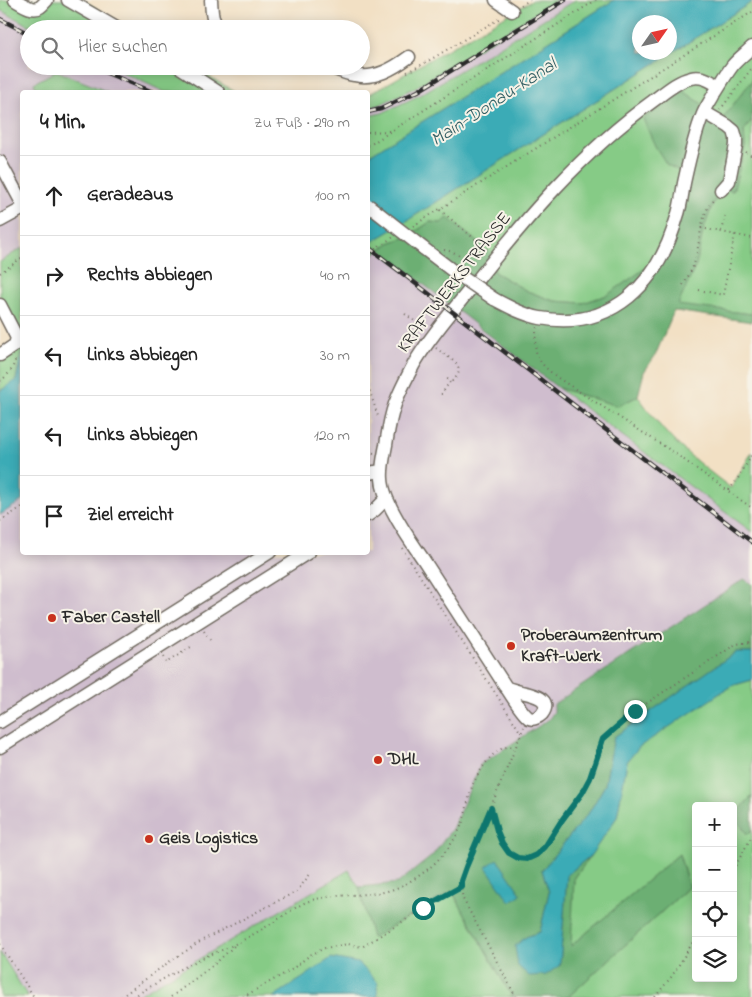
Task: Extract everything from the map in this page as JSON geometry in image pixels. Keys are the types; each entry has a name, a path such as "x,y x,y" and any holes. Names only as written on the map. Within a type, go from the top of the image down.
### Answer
{"street":[{"path":"15,0 29,8 35,9 47,0"},
{"path":"68,0 102,20"},
{"path":"211,0 213,20"},
{"path":"496,0 512,11"},
{"path":"370,207 453,271 494,299 513,308 539,318 558,320 585,318 605,311 636,291 649,277 661,259 678,216 694,140 709,115 719,86 733,65 752,47"},
{"path":"352,75 372,75 385,72 409,57"},
{"path":"192,75 215,90"},
{"name":"KRAFTWERKSTRASSE","path":"506,688 410,541 386,498 382,481 382,470 395,405 416,361 429,342 496,256 561,181 604,140 644,107 685,79 702,77 719,86"},
{"path":"709,115 728,126 734,132 736,138 729,181 721,190"},
{"path":"0,162 20,199"},
{"path":"0,221 20,210"},
{"path":"0,305 17,338 14,345 0,355"},
{"path":"370,473 382,470"},
{"path":"370,514 386,498"},
{"path":"0,722 265,555"},
{"path":"0,747 304,555"}],"path":[{"path":"403,74 530,0"},
{"path":"370,145 596,0"},
{"path":"496,256 439,210 752,12"},
{"path":"709,115 752,68"},
{"path":"370,132 391,130"},
{"path":"683,286 694,264 701,228 708,206 721,190"},
{"path":"720,232 725,216"},
{"path":"701,228 752,238"},
{"path":"699,290 723,295 735,234"},
{"path":"0,273 20,259"},
{"path":"405,314 424,328"},
{"path":"539,318 534,341 535,350 544,367 729,490 752,508"},
{"path":"429,342 458,365 460,370 460,374 452,381 447,379 450,383 442,394 439,394"},
{"path":"0,381 4,378"},
{"path":"370,392 378,417 383,425"},
{"path":"729,490 752,455"},
{"path":"0,521 20,508"},
{"path":"491,808 499,837 509,853 518,858 527,859 536,855 545,847 586,786 603,739 635,711 736,644 752,642"},
{"path":"157,649 166,663 194,645"},
{"path":"516,997 463,899 461,881 522,733"},
{"path":"133,997 171,974 237,943 307,902 323,897 378,893 395,888 420,875 442,856 455,838 462,824 473,785 485,764 500,749 511,746 515,747"},
{"path":"737,863 752,836"},
{"path":"121,997 203,940 296,890 310,873"},
{"path":"243,997 291,970 310,955 325,948 348,944 362,947 423,908 461,887"},
{"path":"171,997 217,962 237,943"},
{"path":"0,944 34,997"},
{"path":"655,997 672,976 692,944"}],"shaded area":[{"path":"557,0 575,0 420,95 382,113 370,116 370,107 416,87"},
{"path":"0,10 20,21 20,75 49,75 34,83 36,90 20,90 20,249 0,262"},
{"path":"67,75 128,75 161,90 103,90"},
{"path":"379,250 558,388 752,532 752,584 744,579 554,704 554,712 549,720 481,764 452,829 432,856 398,883 359,887 349,870 135,997 28,997 0,952 0,515 20,502 20,555 370,555 370,256"}],"green space":[{"path":"0,0 83,0 115,20 20,21 0,10"},
{"path":"533,0 557,0 416,87 370,107 370,94"},
{"path":"575,0 614,0 370,155 370,116 382,113 420,95"},
{"path":"752,2 752,80 723,118 687,174 660,258 607,295 583,303 554,301 527,291 494,272 441,223 430,222 409,236 389,243 370,256 370,243 660,60 677,60 677,50"},
{"path":"49,75 66,75 103,90 36,90 34,83"},
{"path":"128,75 207,75 233,90 161,90"},
{"path":"752,80 752,120 744,131 745,147 733,191 725,189 713,203 703,231 696,265 678,305 752,314 752,322 674,311 655,356 644,372 638,396 618,406 558,388 379,250 389,243 409,236 430,222 441,223 448,218 494,256 494,272 527,291 554,301 583,303 607,295 660,258 687,174 667,165 655,146 643,119 682,90 723,118"},
{"path":"752,120 752,314 677,306 696,265 703,231 713,203 725,189 733,191 745,147 744,131"},
{"path":"20,249 20,361 16,380 0,391 0,359 19,335 0,295 0,262"},
{"path":"558,388 618,406 638,396 659,425 674,441 731,488 752,452 752,532"},
{"path":"744,579 752,584 752,652 736,652 614,737 605,785 590,811 542,870 549,892 540,932 526,937 560,965 567,875 591,855 574,879 571,946 679,854 689,887 568,997 512,997 452,891 372,938 359,887 398,883 432,856 452,829 481,764 548,720 554,712 554,704"},
{"path":"752,680 752,796 737,813 737,802 692,802 692,982 737,982 737,820 747,834 752,830 752,997 568,997 689,887 679,854 570,947 574,879 617,817 627,762 639,746 731,686"},
{"path":"752,796 752,830 747,834 737,820 737,813"},
{"path":"349,870 359,887 372,937 452,891 512,997 135,997"},
{"path":"0,952 28,997 0,997"}],"water":[{"name":"Main-Donau-Kanal","path":"614,0 752,0 752,2 677,50 677,15 632,15 632,60 660,60 370,243 370,155"},
{"path":"20,361 20,502 0,515 0,391 16,380"},
{"path":"736,652 752,652 752,680 731,686 639,747 627,762 617,817 591,855 567,875 560,965 546,975 529,976 518,966 515,946 526,937 540,932 549,892 542,870 590,811 605,785 614,737"},
{"path":"497,859 521,894 510,902 486,867"},
{"path":"331,958 359,963 378,983 377,997 273,997 304,977"}],"railway":[{"path":"370,112 381,109 418,91 565,0"},
{"path":"0,19 20,29"},
{"path":"112,75 148,90"},
{"path":"370,249 752,542"}],"place":[{"name":"Faber Castell","path":"52,618"},
{"name":"Proberaumzentrum Kraft-Werk","path":"511,646"},
{"name":"DHL","path":"378,760"},
{"name":"Geis Logistics","path":"149,839"}],"route":[{"path":"423,908 461,887 466,867 491,808 497,831 509,853 518,858 527,859 536,855 545,847 582,793 590,778 603,739 635,711"}]}
